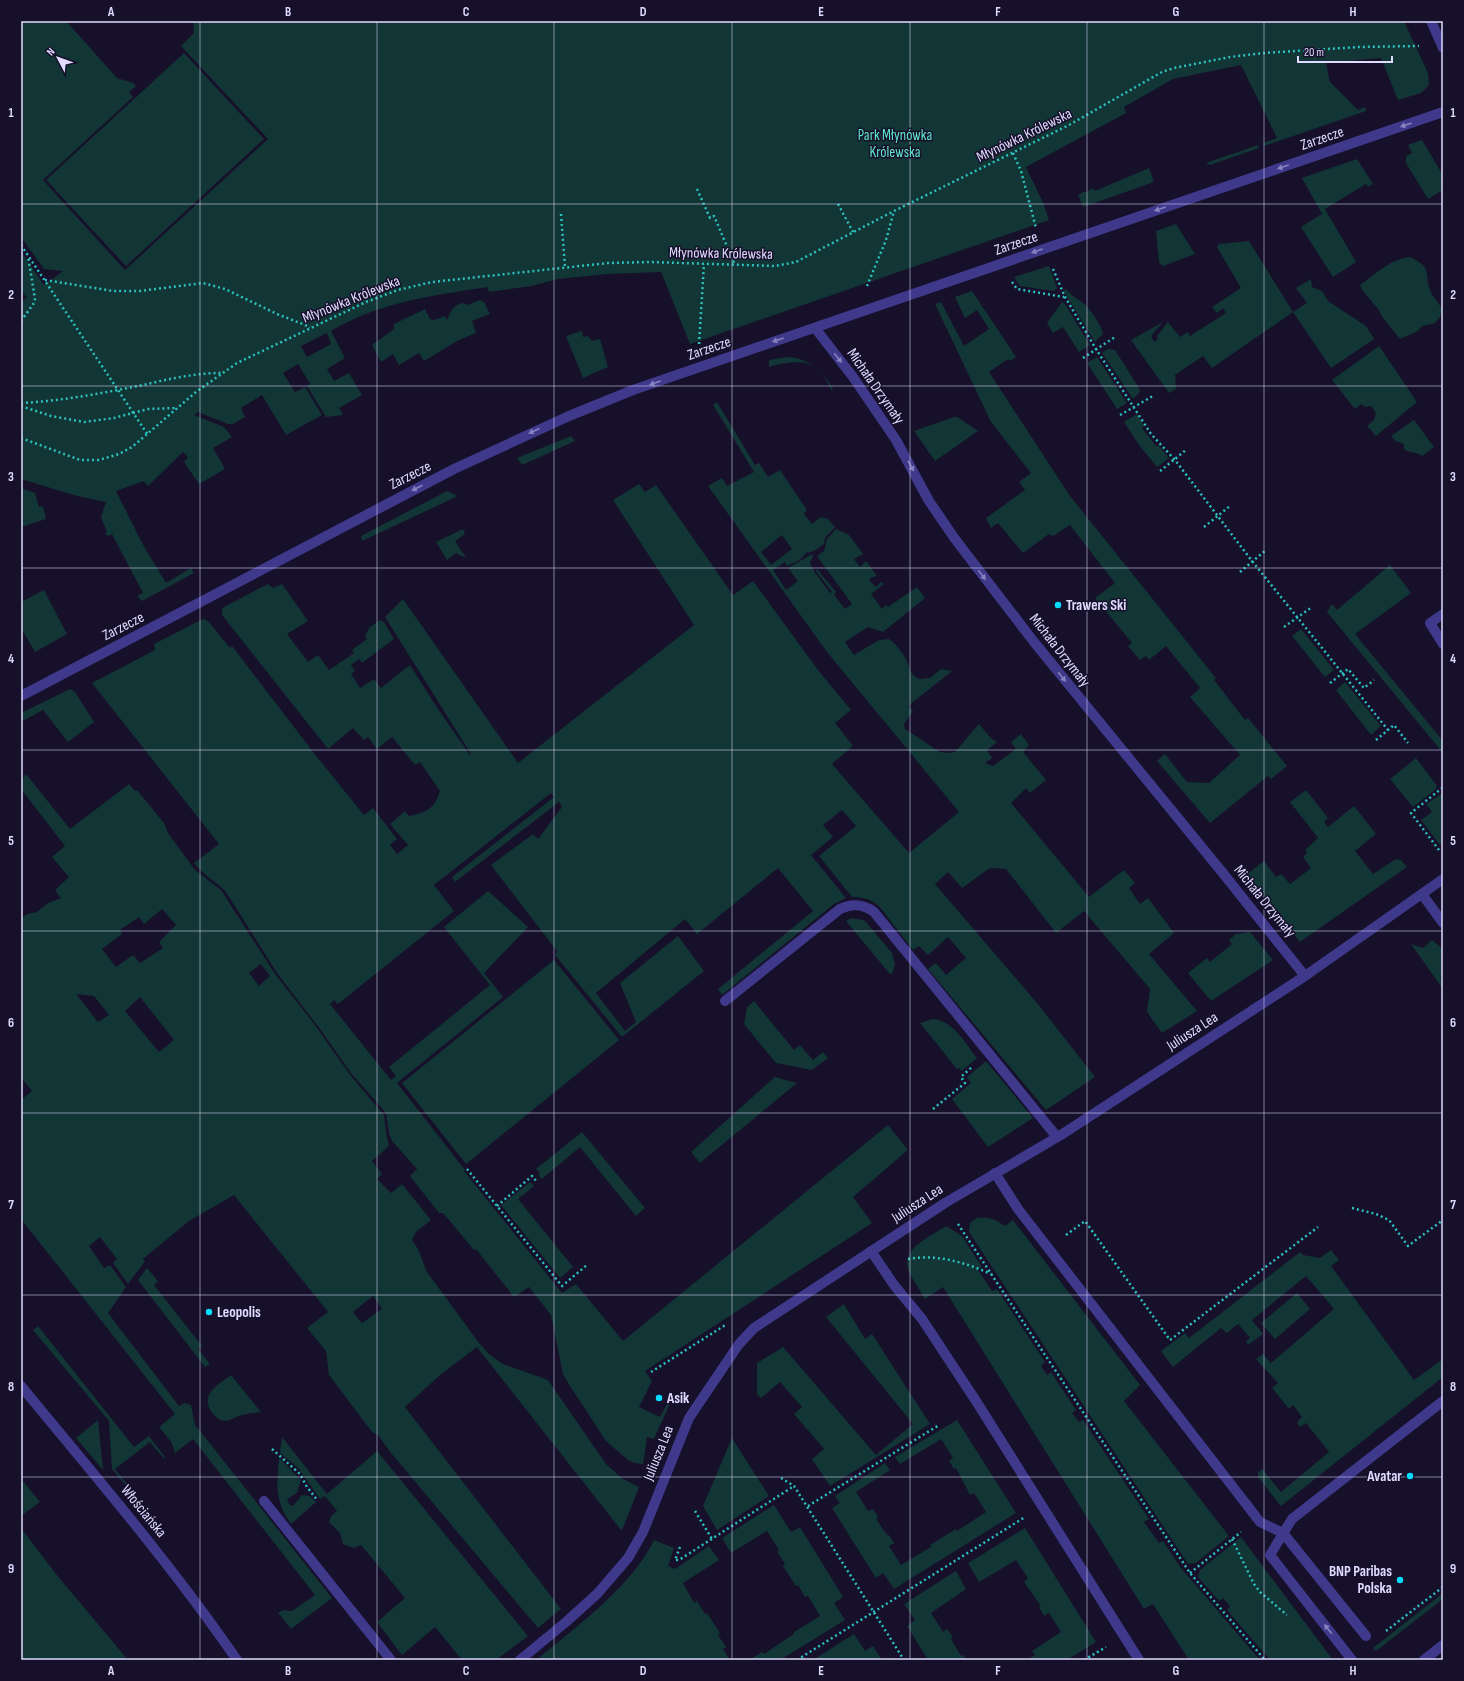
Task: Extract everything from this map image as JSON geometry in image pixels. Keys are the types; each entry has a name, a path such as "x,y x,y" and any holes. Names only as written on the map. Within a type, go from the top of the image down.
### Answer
{"street":[{"path":"1431,21 1443,48"},
{"name":"Zarzecze","path":"21,696 509,442 569,416 633,390 1443,112"},
{"name":"Michała Drzymały","path":"815,328 853,377 892,434 929,501 954,539 1034,642 1305,976"},
{"path":"1443,614 1430,623 1443,644"},
{"name":"Juliusza Lea","path":"520,1660 597,1594 628,1558 643,1532 689,1418 739,1344 754,1328 871,1251 995,1173 1057,1137 1305,976 1443,879"},
{"path":"1422,894 1443,923"},
{"path":"725,1001 840,909 851,905 866,906 879,918 1057,1137"},
{"path":"995,1173 1018,1209 1260,1522 1283,1533 1366,1636"},
{"path":"871,1251 894,1285 922,1319 1044,1506 1139,1660"},
{"name":"Włościańska","path":"21,1386 205,1613 237,1660"},
{"path":"1352,1660 1270,1555 1292,1519 1443,1402"},
{"path":"264,1501 391,1660"},
{"path":"1424,1660 1443,1645"}],"path":[{"name":"Młynówka Królewska","path":"21,438 68,456 90,461 119,454 132,447 148,435 196,392 222,373 252,355 366,302 416,285 608,263 650,262 775,266 796,262 814,254 894,211 1087,116 1157,74 1174,68 1230,56 1359,48 1422,46"},
{"path":"1013,153 1021,171 1036,226"},
{"path":"697,189 710,218 714,216 735,265"},
{"path":"838,204 853,232"},
{"path":"866,287 886,240 894,211"},
{"path":"561,214 565,267"},
{"path":"21,245 148,435"},
{"path":"21,321 34,303 35,299 27,254"},
{"path":"699,344 704,264"},
{"path":"1054,272 1065,297 1096,349 1152,434 1175,460 1252,561 1388,730"},
{"path":"45,280 113,291 140,291 203,283 225,289 277,314 311,327"},
{"path":"1014,286 1016,289 1065,297"},
{"path":"1083,358 1115,337"},
{"path":"21,404 56,400 179,377 208,373 222,373"},
{"path":"1120,415 1153,396"},
{"path":"21,404 51,416 84,422 98,421 148,409 177,408"},
{"path":"1160,471 1186,450"},
{"path":"1204,527 1230,506"},
{"path":"1240,572 1266,550"},
{"path":"1284,626 1298,618 1312,607"},
{"path":"1330,683 1348,669 1364,688 1374,680"},
{"path":"1376,740 1394,725 1408,743"},
{"path":"1439,850 1411,813 1442,788"},
{"path":"933,1109 965,1083 961,1077 976,1064"},
{"path":"467,1169 562,1286 587,1265"},
{"path":"497,1206 532,1176 538,1182"},
{"path":"1352,1208 1376,1214 1389,1220 1408,1246 1443,1220"},
{"path":"1066,1235 1084,1221 1170,1340 1318,1227"},
{"path":"958,1224 1190,1573 1265,1660"},
{"path":"908,1259 918,1257 942,1258 970,1264 991,1274"},
{"path":"651,1372 727,1323"},
{"path":"808,1506 939,1425"},
{"path":"272,1449 300,1474 307,1488 318,1501"},
{"path":"781,1478 794,1486 808,1506 904,1660"},
{"path":"680,1547 675,1560 678,1560 712,1539 794,1486"},
{"path":"797,1660 1044,1506"},
{"path":"695,1511 712,1539"},
{"path":"1190,1573 1258,1519"},
{"path":"1232,1540 1254,1584 1260,1592 1288,1616"},
{"path":"1381,1635 1443,1587"}],"green space":[{"name":"Park Młynówka Królewska","path":"21,21 66,21 117,78 133,83 136,86 129,92 133,97 43,180 125,270 268,139 181,46 194,33 193,21 1404,21 1428,73 1429,85 1421,93 1398,100 1381,58 1326,63 1330,82 1358,110 1365,107 1366,111 1264,146 1263,143 1277,138 1241,65 1173,79 1124,107 1126,113 1026,167 1044,205 1049,220 690,344 661,272 607,274 558,279 531,286 489,292 487,287 426,297 368,313 331,331 345,358 327,369 334,381 349,373 362,395 339,408 343,415 326,417 307,386 310,384 298,364 283,373 295,392 305,387 322,415 286,435 262,395 241,408 245,417 233,424 228,424 198,412 194,415 224,427 232,437 213,448 225,469 199,484 184,462 188,457 183,452 148,486 144,481 116,491 142,543 166,583 191,568 194,573 142,601 137,596 143,593 112,534 108,536 105,533 107,532 101,517 106,502 77,496 21,479 21,301 27,298 21,290 21,251 44,285 63,271 44,269 21,237","holes":["327,333 331,344 307,357 301,346"]},
{"path":"184,53 264,139 126,266 46,180"},
{"path":"1422,140 1443,175 1443,190 1428,199 1406,163 1406,156 1412,153 1408,145"},
{"path":"1258,145 1259,148 1210,165 1206,163"},
{"path":"1357,159 1373,184 1368,187 1366,184 1325,209 1356,262 1333,277 1301,227 1322,214 1302,178"},
{"path":"1149,168 1154,182 1083,207 1078,195 1083,192 1093,188 1095,191"},
{"path":"1176,224 1195,254 1163,266 1159,262 1156,231"},
{"path":"1249,241 1293,312 1212,368 1203,356 1175,375 1176,389 1169,393 1131,340 1163,322 1151,336 1154,342 1158,339 1157,336 1168,322 1180,337 1188,332 1190,336 1226,313 1223,308 1217,313 1212,307 1241,288 1217,247 1219,244"},
{"path":"1410,257 1422,264 1426,270 1432,295 1442,309 1440,317 1435,323 1422,326 1418,331 1400,339 1362,290 1360,285 1390,264 1403,258"},
{"path":"1049,266 1057,288 1053,291 1020,286 1014,277"},
{"path":"1311,279 1312,287 1322,291 1328,301 1366,326 1374,339 1331,368 1293,312 1307,303 1296,288"},
{"path":"1066,289 1086,306 1099,323 1103,334 1095,342 1067,297 1064,290"},
{"path":"972,291 1016,357 1010,361 1008,359 989,372 1070,496 1216,678 1214,680 1245,720 1248,718 1287,766 1271,779 1268,776 1210,823 1157,761 1165,754 1187,782 1209,783 1240,755 1190,697 1200,688 1166,646 1149,660 1146,656 1140,660 1128,646 1132,643 1095,598 1115,583 1070,525 1053,536 1049,534 1023,553 998,523 991,528 986,518 1025,490 1019,482 1031,473 991,422 935,304 941,302 964,346 989,329 977,310 965,318 955,297"},
{"path":"480,300 484,302 490,314 472,321 476,333 459,340 424,361 419,353 399,365 393,354 381,362 372,345 394,329 394,324 425,309 430,319 434,320 445,316 447,320 451,311 457,305 463,303 467,305"},
{"path":"1062,302 1065,304 1090,345 1079,352 1063,327 1053,333 1047,323"},
{"path":"582,331 583,337 588,336 592,341 600,339 608,367 583,378 566,336"},
{"path":"1379,346 1417,402 1376,436 1367,426 1374,420 1376,413 1371,406 1365,407 1361,404 1355,409 1332,380"},
{"path":"1108,349 1115,350 1139,388 1140,392 1133,399 1102,353"},
{"path":"788,357 803,360 815,367 807,363 794,362 769,367 769,360"},
{"path":"1097,357 1127,403 1117,409 1087,363"},
{"path":"823,374 833,389 832,391 826,379"},
{"path":"717,402 755,465 759,463 768,477 780,470 807,510 804,514 812,524 821,517 828,519 835,527 825,538 824,544 814,551 806,553 800,560 787,566 785,562 773,570 786,590 798,581 788,568 812,554 813,556 810,563 830,593 832,592 816,571 817,569 836,592 834,595 845,609 852,604 817,556 824,551 827,539 836,529 849,535 863,554 854,559 860,567 866,561 877,576 870,578 870,581 876,587 881,582 884,584 871,594 882,609 886,605 888,607 917,587 925,598 883,632 868,627 845,642 854,655 879,640 889,639 904,655 910,670 919,679 930,678 941,669 952,671 908,706 913,711 904,724 905,729 940,752 955,752 979,724 991,738 997,742 987,750 992,758 985,763 993,766 1016,749 1011,742 1021,734 1029,745 1023,752 1046,780 1030,793 1026,788 1011,803 1089,897 1124,870 1135,883 1129,888 1140,904 1148,898 1174,933 1149,954 1197,1011 1162,1033 1147,1012 1150,989 1084,911 1056,933 1006,869 990,868 962,888 948,872 935,884 1037,1003 1095,1077 1046,1110 928,969 936,963 946,975 966,958 948,937 928,955 919,946 913,950 880,907 866,899 852,897 819,856 856,826 842,810 823,825 833,837 811,855 846,898 834,904 722,995 718,989 813,911 778,868 697,934 685,919 596,993 625,1031 636,1022 620,983 678,936 704,971 622,1037 555,955 557,951 491,865 533,834 538,839 562,807 559,802 455,882 452,877 554,797 551,793 434,885 454,911 338,1004 334,1000 330,1004 391,1080 396,1076 389,1067 490,985 444,927 488,891 528,927 484,973 503,997 397,1083 465,1170 464,1171 562,1293 576,1284 623,1341 888,1125 908,1150 853,1197 872,1223 645,1371 652,1381 639,1407 660,1417 670,1398 672,1399 654,1439 647,1437 643,1464 628,1460 606,1441 570,1386 563,1374 551,1315 529,1287 514,1297 476,1249 474,1250 443,1213 439,1213 410,1176 417,1169 392,1141 389,1133 386,1113 351,1073 320,1029 277,973 226,892 201,871 194,863 219,844 92,683 155,650 154,644 203,619 209,622 230,648 232,646 317,757 364,815 373,808 397,839 390,845 397,854 408,845 390,824 405,811 409,816 426,811 433,806 440,791 420,762 415,765 392,737 377,749 368,737 364,740 353,728 328,749 222,615 222,608 268,584 273,588 282,584 308,621 287,634 308,662 318,655 329,670 354,653 352,650 367,639 365,636 370,627 380,620 384,622 394,639 362,663 359,659 351,665 355,671 351,674 360,688 374,679 381,688 410,665 470,755 471,754 385,617 403,599 518,763 694,625 613,500 639,484 645,492 656,485 733,595 753,581 818,670 851,710 835,723 853,746 832,764 909,853 959,812 827,652 708,486 722,478 727,486 754,472 713,405","holes":["782,535 792,549 771,565 761,552"]},
{"path":"1137,414 1144,426 1142,428 1156,446 1159,446 1169,458 1157,467 1139,445 1124,422"},
{"path":"957,417 978,431 935,461 914,431"},
{"path":"1414,420 1434,447 1422,456 1406,451 1404,449 1404,444 1396,441 1391,436"},
{"path":"571,436 575,441 522,465 517,458"},
{"path":"21,488 35,493 39,507 43,506 46,519 21,527"},
{"path":"447,491 458,496 362,541 361,536"},
{"path":"463,529 465,534 455,541 466,558 456,553 447,560 436,542"},
{"path":"1390,565 1411,593 1355,634 1443,741 1443,753 1327,612 1332,604 1337,610"},
{"path":"44,590 67,634 35,652 21,628 21,602"},
{"path":"1301,629 1334,670 1325,677 1292,636"},
{"path":"1345,682 1381,726 1371,735 1336,690"},
{"path":"70,689 75,692 94,722 68,742 43,710 21,722 21,713"},
{"path":"1416,758 1437,786 1435,790 1413,807 1390,779"},
{"path":"26,774 70,829 129,784 135,791 137,790 164,823 168,833 195,870 221,890 275,974 312,1021 351,1076 384,1115 389,1146 372,1161 382,1174 377,1179 391,1193 402,1184 431,1220 416,1232 412,1240 418,1249 427,1272 479,1343 490,1355 503,1364 548,1380 606,1464 623,1479 639,1487 621,1530 477,1347 440,1375 405,1407 561,1609 538,1628 391,1453 378,1435 372,1432 329,1375 326,1351 307,1328 328,1312 234,1195 189,1221 143,1259 145,1261 128,1284 113,1263 117,1259 100,1237 89,1246 104,1268 110,1265 126,1287 108,1313 179,1406 185,1403 191,1405 195,1425 332,1598 291,1629 278,1613 283,1610 292,1611 315,1595 193,1439 175,1453 172,1443 159,1427 175,1414 21,1219 21,1100 32,1091 21,1078 21,919 27,914 37,912 48,903 61,898 55,890 69,877 52,857 65,846 21,789 21,781","holes":["162,909 176,925 159,942 163,948 140,963 133,955 116,967 102,949 122,934 120,930 139,917 144,924","261,964 270,976 259,986 249,973","76,994 94,996 109,1015 98,1022","140,997 174,1040 159,1052 125,1011","373,1296 382,1309 362,1323 353,1312"]},
{"path":"1306,790 1328,818 1324,822 1328,827 1354,806 1376,834 1355,851 1373,874 1396,859 1401,860 1407,867 1300,942 1241,871 1246,867 1250,872 1264,861 1276,877 1281,874 1290,884 1311,868 1303,857 1307,853 1305,850 1318,838 1290,802"},
{"path":"1441,794 1443,795 1443,842 1440,845 1421,820 1432,812 1426,804"},
{"path":"851,918 864,920 892,953 895,965 892,974 889,973 846,921"},
{"path":"1250,932 1273,960 1211,1001 1188,973 1207,958 1210,962 1232,944 1229,940 1236,934"},
{"path":"1432,940 1443,949 1443,976 1440,978 1443,982 1443,989 1411,944 1423,948"},
{"path":"554,960 619,1040 466,1164 402,1083"},
{"path":"754,1001 794,1050 800,1045 813,1060 823,1052 828,1058 812,1070 776,1063 744,1024 747,1007"},
{"path":"933,1019 953,1028 977,1058 962,1071 959,1068 957,1069 920,1023"},
{"path":"986,1061 1033,1118 988,1147 952,1099 971,1083 967,1077"},
{"path":"775,1077 797,1083 700,1163 691,1152"},
{"path":"582,1132 645,1208 636,1216 580,1147 542,1179 538,1175 540,1173 536,1169"},
{"path":"530,1182 534,1186 518,1199 573,1267 560,1278 501,1205"},
{"path":"977,1218 992,1219 1005,1226 1013,1220 1140,1385 1124,1401 1229,1536 1196,1563 1188,1564 969,1232 970,1223"},
{"path":"946,1226 962,1236 982,1267 978,1270 992,1291 997,1289 1045,1362 1041,1366 1047,1375 1051,1372 1076,1410 1072,1413 1079,1422 1083,1420 1149,1519 1144,1522 1159,1543 1163,1541 1181,1568 1260,1660 1189,1660 1153,1604 1144,1609 943,1287 925,1299 909,1272 907,1264 908,1257 912,1250 925,1239"},
{"path":"1331,1250 1339,1260 1331,1266 1414,1380 1443,1359 1443,1377 1281,1506 1258,1477 1258,1473 1262,1469 1281,1492 1329,1452 1306,1423 1300,1427 1297,1422 1302,1417 1293,1405 1289,1409 1272,1388 1278,1383 1256,1359 1263,1354 1271,1363 1334,1309 1306,1276 1252,1320 1263,1334 1248,1345 1246,1341 1250,1338 1238,1324 1227,1333 1221,1328 1173,1367 1161,1351 1185,1333 1189,1338 1300,1252 1303,1255 1320,1258"},
{"path":"147,1268 158,1281 154,1285 202,1346 198,1349 210,1364 205,1367 138,1280"},
{"path":"1297,1293 1310,1309 1275,1339 1261,1323"},
{"path":"844,1304 865,1339 872,1334 930,1424 830,1486 812,1459 824,1449 794,1414 802,1407 780,1382 761,1398 757,1394 757,1363 783,1347 876,1455 913,1424 826,1317"},
{"path":"38,1326 134,1447 149,1436 164,1456 165,1460 150,1442 115,1469 130,1488 129,1489 112,1469 109,1421 33,1330"},
{"path":"231,1375 261,1412 244,1414 225,1421 219,1419 212,1413 208,1400 209,1395 216,1386"},
{"path":"98,1420 103,1470 76,1438"},
{"path":"957,1420 1016,1513 894,1589 883,1573 876,1578 832,1508 840,1503 835,1496 885,1463 890,1470 856,1492 868,1511 873,1509 878,1517 876,1519 894,1543 889,1546 901,1565 931,1547 930,1545 956,1529 957,1531 986,1512 974,1493 970,1495 956,1468 954,1469 949,1461 953,1458 941,1439 900,1464 895,1457"},
{"path":"282,1437 327,1494 377,1451 528,1636 496,1660 462,1660 435,1627 402,1655 377,1622 405,1598 361,1545 354,1548 343,1544 340,1533 329,1522 331,1516 337,1511 325,1496 320,1499 298,1468 280,1453"},
{"path":"732,1438 769,1496 717,1530 703,1506"},
{"path":"279,1458 301,1480 297,1493 287,1499 289,1504 293,1506 302,1495 310,1496 316,1502 291,1524 279,1500 277,1484"},
{"path":"23,1481 40,1502 21,1516 21,1482"},
{"path":"774,1505 791,1532 800,1527 843,1597 834,1603 845,1620 780,1660 749,1660 762,1652 764,1654 794,1634 794,1632 820,1616 808,1596 805,1597 798,1585 796,1586 783,1566 785,1564 777,1552 779,1550 767,1531 731,1553 722,1538"},
{"path":"21,1528 56,1574 128,1660 21,1660"},
{"path":"1025,1528 1096,1642 1067,1660 1026,1660 1035,1655 1032,1651 1061,1632 1049,1613 1044,1616 1039,1607 1041,1606 1024,1582 1028,1578 1016,1560 979,1582 968,1563"},
{"path":"1241,1537 1333,1660 1270,1660 1227,1610 1230,1606 1223,1598 1219,1601 1198,1577 1200,1570"},
{"path":"654,1540 674,1548 668,1566 675,1569 709,1546 719,1560 683,1583 694,1603 697,1601 720,1633 718,1635 726,1647 723,1649 730,1660 536,1660 585,1620 617,1590 632,1574"},
{"path":"956,1571 966,1589 931,1613 943,1632 947,1629 953,1637 951,1639 961,1656 963,1655 967,1660 928,1660 907,1626 915,1620 904,1604"},
{"path":"1443,1593 1443,1599 1376,1651 1373,1648"},
{"path":"854,1634 865,1651 873,1646 882,1660 813,1660"}],"place":[{"name":"Trawers Ski","path":"1058,605"},
{"name":"Leopolis","path":"209,1312"},
{"name":"Asik","path":"659,1398"},
{"name":"Avatar","path":"1410,1476"},
{"name":"BNP Paribas Polska","path":"1400,1580"}]}
